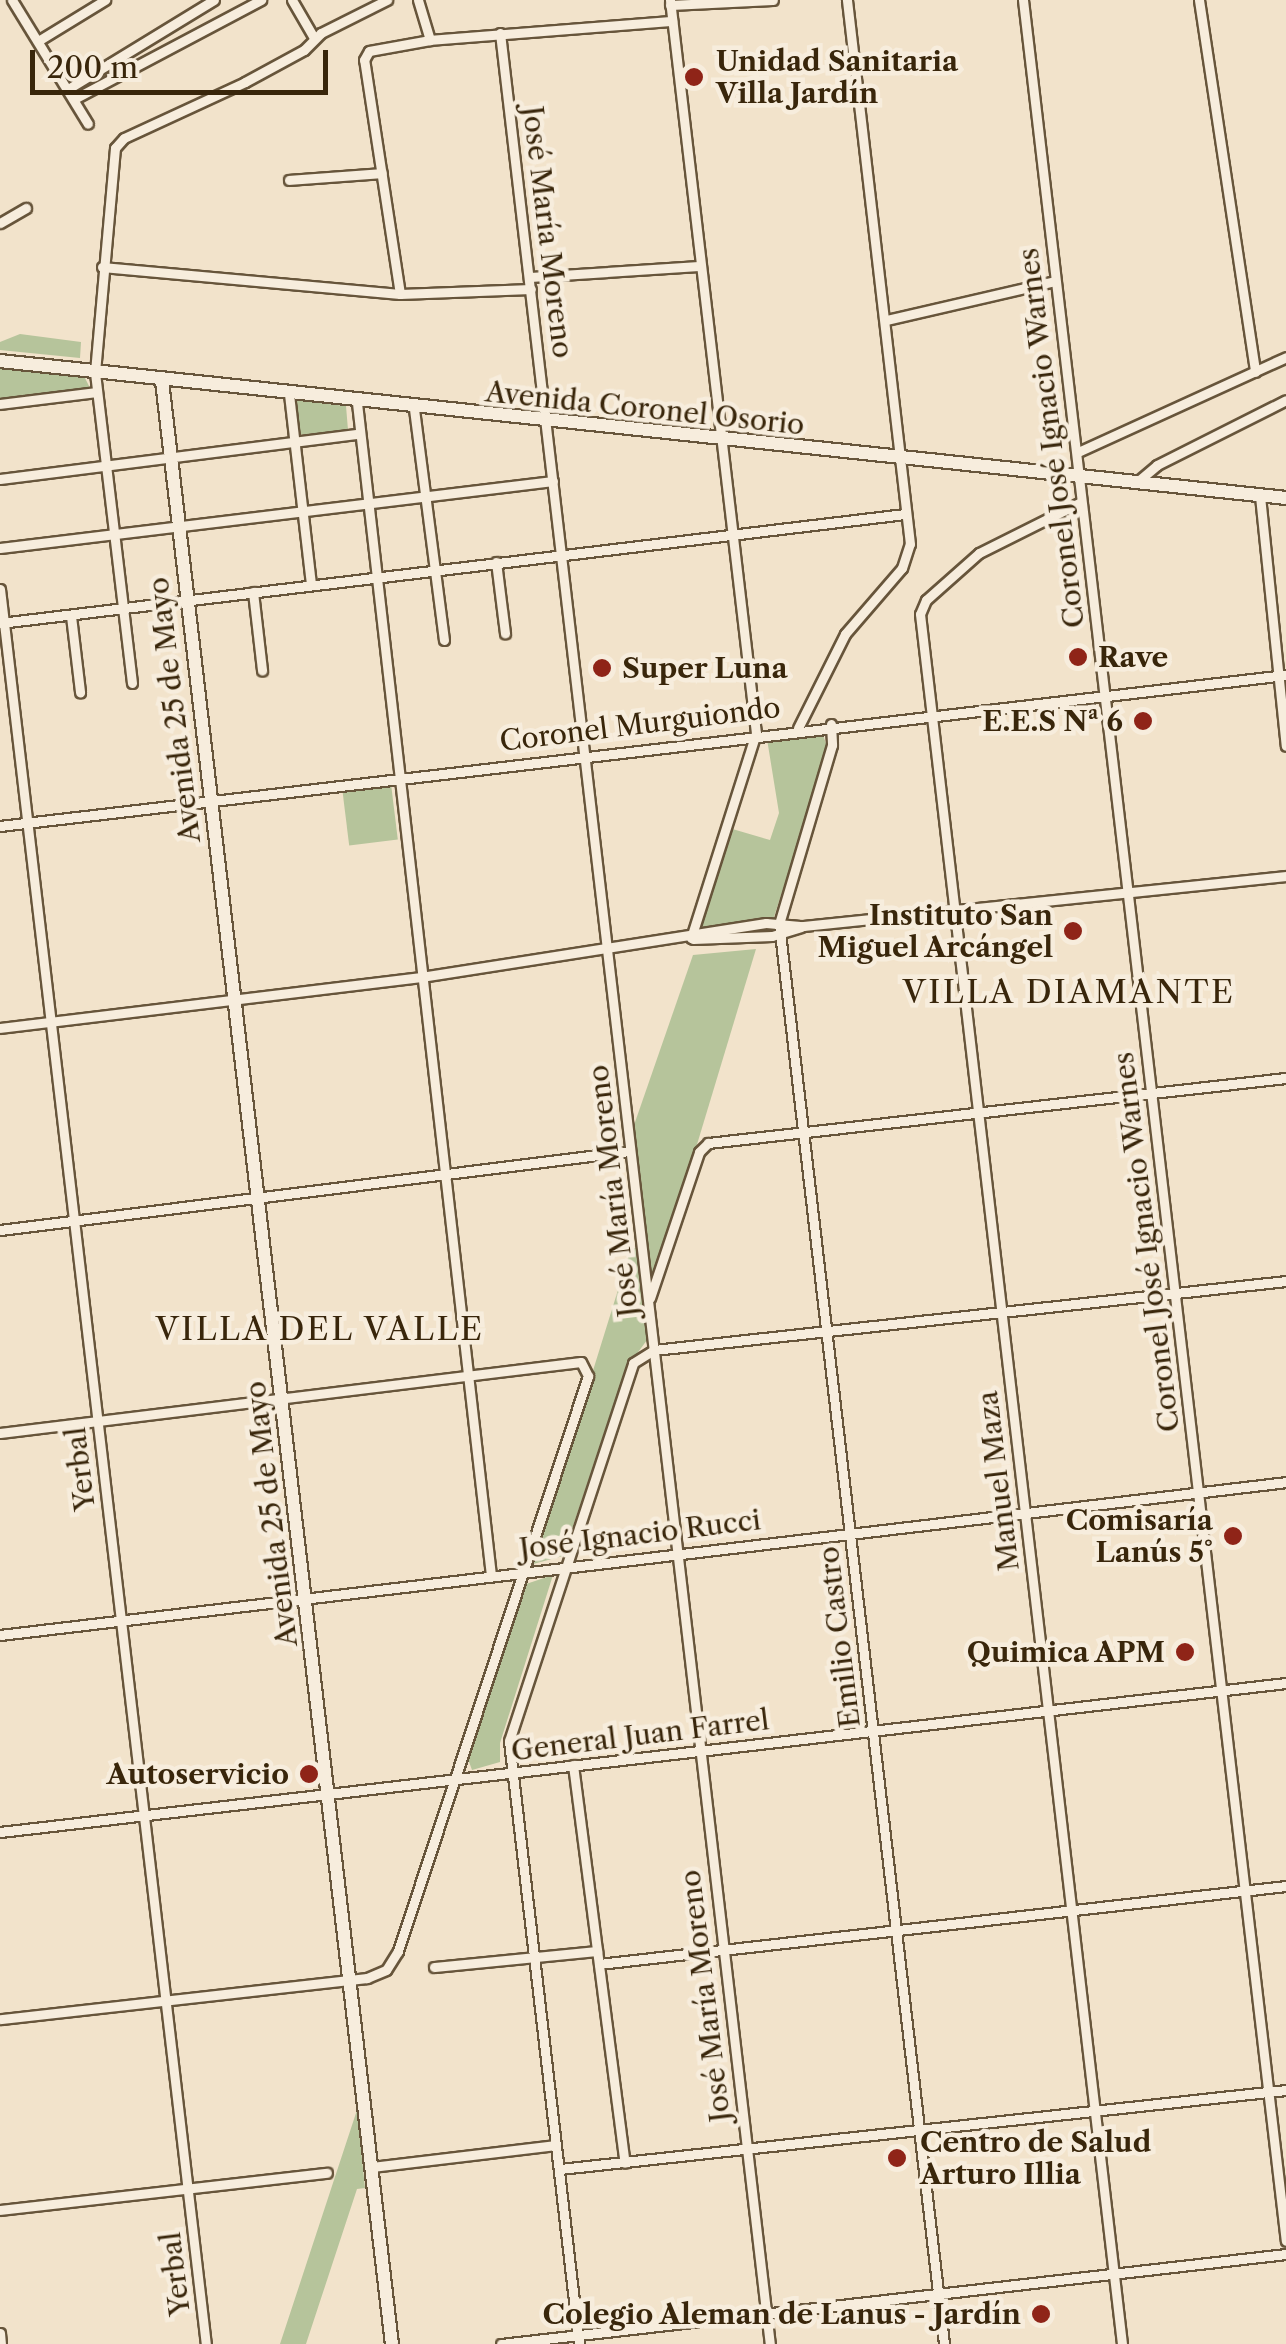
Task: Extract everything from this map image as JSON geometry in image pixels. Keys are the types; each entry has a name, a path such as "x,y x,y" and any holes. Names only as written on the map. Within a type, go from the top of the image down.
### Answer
{"main road":[{"name":"Avenida Coronel Osorio","path":"0,361 899,461 1286,498"},
{"name":"Avenida 25 de Mayo","path":"162,380 392,2344"}],"street":[{"path":"12,0 88,124"},
{"path":"38,41 105,0"},
{"path":"70,94 214,0"},
{"path":"70,94 261,0"},
{"path":"292,0 314,38"},
{"path":"132,682 95,372 102,267 119,142 246,82 314,38 387,0"},
{"path":"418,0 430,40"},
{"path":"691,938 756,732 670,3 773,0"},
{"path":"798,728 845,634 910,554 847,0"},
{"name":"Coronel José Ignacio Warnes","path":"1022,0 1286,2241"},
{"path":"1199,0 1255,372"},
{"path":"400,294 364,60 374,48 500,33 672,20"},
{"name":"José María Moreno","path":"500,33 770,2344"},
{"path":"289,180 382,173"},
{"path":"0,223 26,208"},
{"path":"530,277 699,266"},
{"path":"102,267 400,294 532,289"},
{"path":"886,320 1055,280"},
{"path":"1078,452 1286,357"},
{"path":"0,404 96,392"},
{"path":"288,394 312,585"},
{"path":"1137,482 1157,465 1286,400"},
{"path":"357,402 491,1576"},
{"path":"414,409 444,640"},
{"path":"0,479 358,434"},
{"path":"0,548 553,482"},
{"path":"1260,496 1282,675 1286,746"},
{"name":"Manuel Maza","path":"1081,502 979,553 926,600 920,614 928,714 1122,2344"},
{"path":"2,622 905,514"},
{"path":"496,562 504,633"},
{"name":"Yerbal","path":"0,589 206,2344"},
{"path":"253,592 262,670"},
{"path":"70,616 80,692"},
{"name":"Coronel Murguiondo","path":"0,826 756,732 1282,675"},
{"path":"780,929 832,745 831,724"},
{"path":"0,1028 421,978 691,938 1286,876"},
{"name":"Emilio Castro","path":"780,929 944,2344"},
{"path":"649,1300 699,1152 708,1143 1286,1078"},
{"path":"0,1230 630,1151"},
{"path":"578,2340 510,1772 511,1731 628,1372 639,1355 654,1350 1286,1281"},
{"path":"0,1433 581,1362 587,1368 398,1951 386,1970 350,1980 0,2019"},
{"name":"José Ignacio Rucci","path":"0,1635 850,1530 1286,1482"},
{"name":"General Juan Farrel","path":"0,1832 1286,1683"},
{"path":"573,1765 624,2162"},
{"path":"599,1964 1286,1886"},
{"path":"434,1967 597,1951"},
{"path":"560,2169 1286,2090"},
{"path":"372,2167 556,2145"},
{"path":"0,2210 327,2173"},
{"path":"500,2344 578,2340 766,2312 1286,2254"},
{"path":"0,2332 1,2344"}],"green space":[{"path":"20,334 81,342 80,358 0,350 0,342"},
{"path":"0,367 85,378 90,388 0,399"},
{"path":"294,400 346,406 348,430 298,435"},
{"path":"823,735 828,749 773,920 696,931 729,828 770,840 779,813 767,739"},
{"path":"391,784 398,840 349,846 342,790"},
{"path":"756,949 657,1277 651,1278 633,1128 693,955"},
{"path":"631,1248 637,1248 647,1340 625,1370 563,1556 533,1564"},
{"path":"553,1575 500,1743 500,1762 472,1770 468,1759 526,1584"},
{"path":"357,2110 365,2188 357,2189 306,2344 280,2344"}],"place":[{"name":"Unidad Sanitaria Villa Jardín","path":"694,77"},
{"name":"Rave","path":"1078,657"},
{"name":"Super Luna","path":"602,668"},
{"name":"E.E.S Nª 6","path":"1143,721"},
{"name":"Instituto San Miguel Arcángel","path":"1073,931"},
{"name":"Comisaría Lanús 5°","path":"1233,1536"},
{"name":"Quimica APM","path":"1185,1652"},
{"name":"Autoservicio","path":"309,1774"},
{"name":"Centro de Salud Arturo Illia","path":"897,2158"},
{"name":"Colegio Aleman de Lanus - Jardín","path":"1041,2314"}],"district":[{"name":"VILLA DIAMANTE","path":"1069,992"},
{"name":"VILLA DEL VALLE","path":"320,1329"}]}
